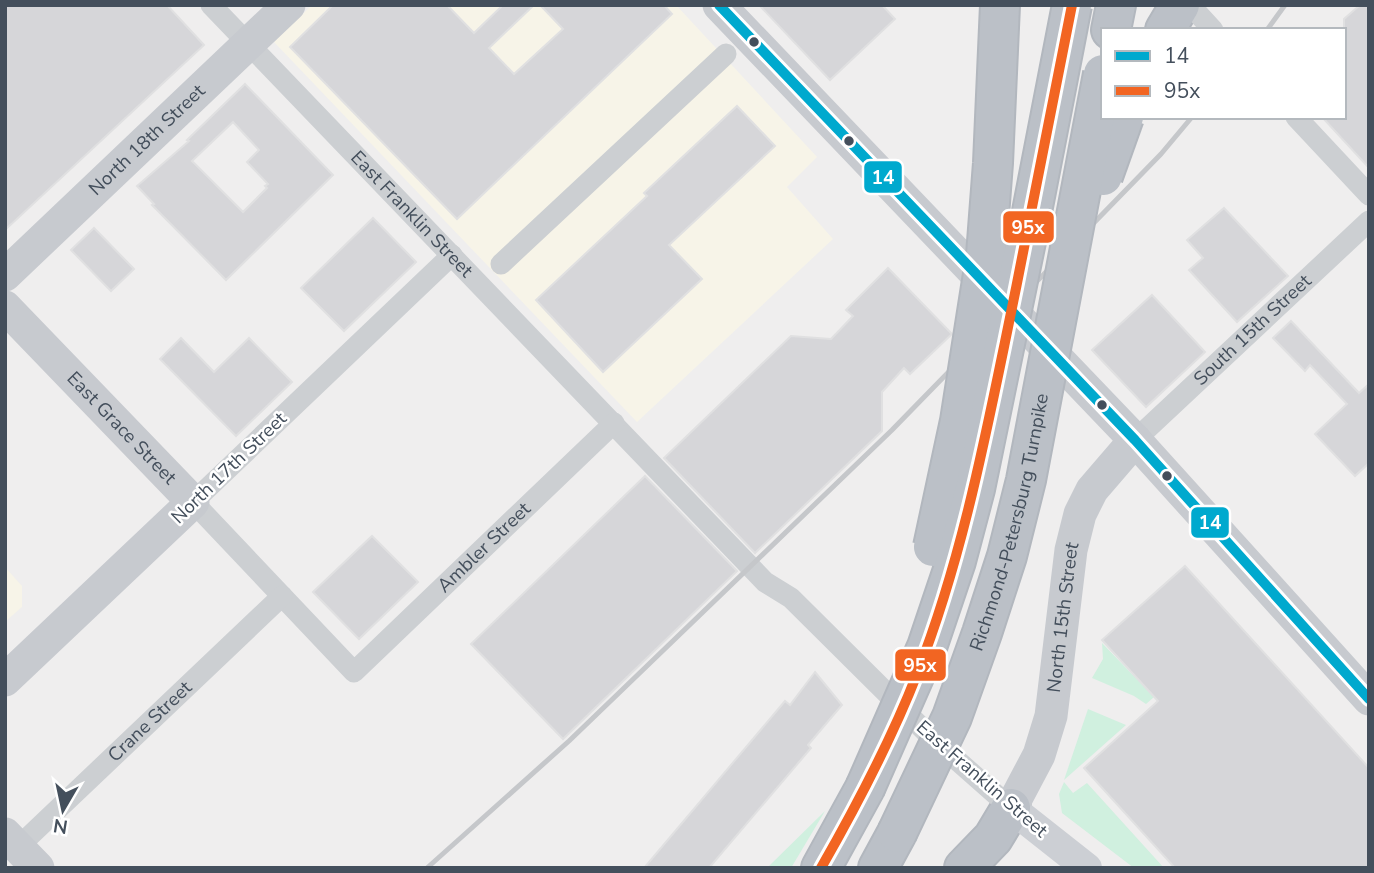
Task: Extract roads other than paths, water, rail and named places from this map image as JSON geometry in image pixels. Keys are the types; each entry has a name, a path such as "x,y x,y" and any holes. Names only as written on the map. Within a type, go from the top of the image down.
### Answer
{"highway":[{"path":"860,799 895,687 942,513 960,421 986,255 1000,5"},
{"path":"821,868 860,799 927,647 965,525 975,489 1028,236 1072,5"},
{"path":"1111,28 1115,5"},
{"path":"1166,28 1180,5"},
{"name":"Richmond-Petersburg Turnpike","path":"878,868 952,717 1007,556 1026,480 1101,85"},
{"path":"1057,322 1111,148 1123,119"},
{"path":"964,868 993,838 1010,808"}],"main road":[{"name":"North 18th Street","path":"5,275 289,5"},
{"path":"719,5 1135,440 1369,699"},
{"name":"East Grace Street","path":"5,307 192,502"},
{"name":"North 15th Street","path":"1010,808 1039,755 1051,716 1071,550 1080,514 1092,490 1135,440"},
{"name":"North 17th Street","path":"5,680 192,502"},
{"name":"East Franklin Street","path":"1010,808 1087,868"}],"street":[{"name":"East Franklin Street","path":"211,5 765,582 790,598 933,739 1010,808"},
{"path":"1190,5 1211,28"},
{"path":"501,264 726,54"},
{"path":"1298,119 1369,195"},
{"name":"South 15th Street","path":"1135,440 1369,221"},
{"name":"North 17th Street","path":"192,502 452,255"},
{"name":"Ambler Street","path":"354,672 614,423"},
{"name":"East Grace Street","path":"192,502 354,672"},
{"name":"Crane Street","path":"20,849 282,596"}],"railway":[{"path":"1268,28 1285,5"},
{"path":"427,868 569,741 892,430 1161,154 1190,119"}]}
